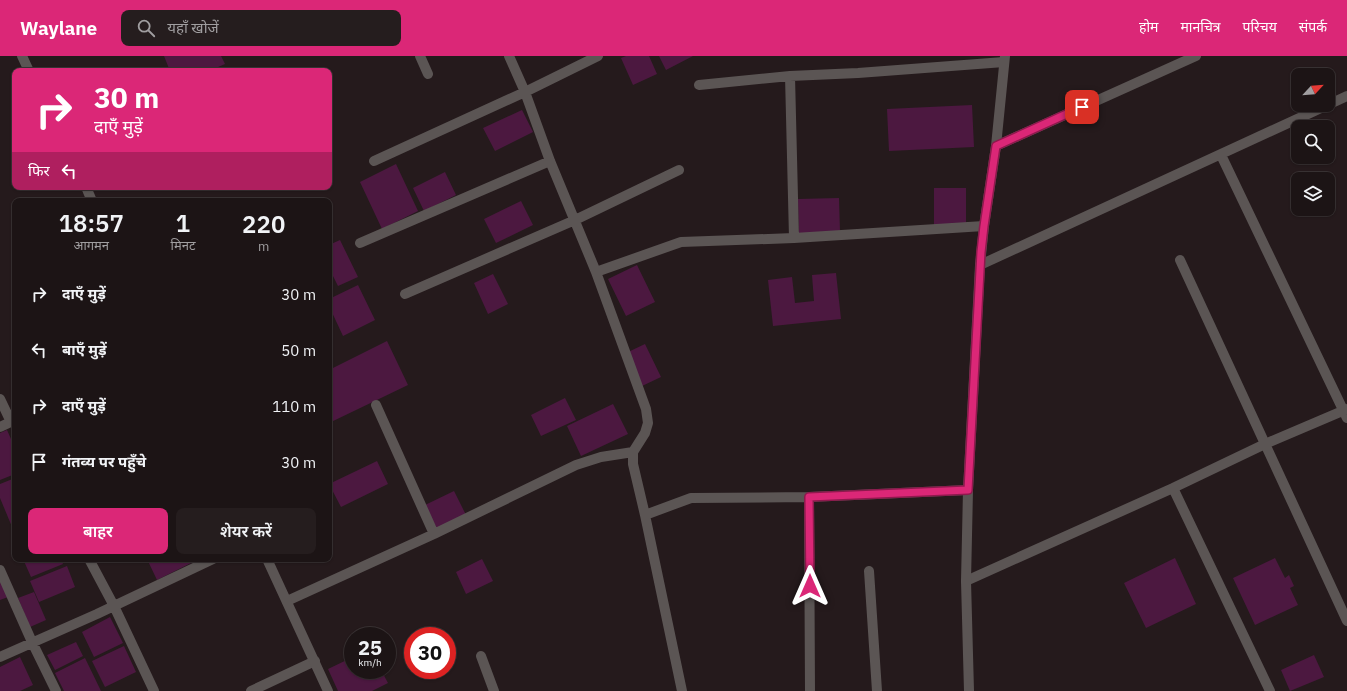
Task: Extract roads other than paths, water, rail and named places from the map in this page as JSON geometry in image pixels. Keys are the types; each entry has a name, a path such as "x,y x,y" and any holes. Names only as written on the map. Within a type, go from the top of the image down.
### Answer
{"street":[{"path":"22,56 28,68"},
{"path":"420,56 428,74"},
{"path":"509,56 596,272 646,409 648,423 645,434 633,452 632,464 645,515 682,691"},
{"path":"374,161 598,56"},
{"path":"996,146 1196,56"},
{"path":"699,85 790,76 858,73 1005,59 996,146 984,226 980,265 968,490 966,580 969,691"},
{"path":"790,76 794,238"},
{"path":"980,265 1347,96"},
{"path":"966,580 1174,488 1265,444 1346,413 1221,155"},
{"path":"360,243 550,161"},
{"path":"405,294 575,220 679,170"},
{"path":"596,272 681,242 794,238 984,226"},
{"path":"1180,260 1347,621"},
{"path":"0,399 12,419"},
{"path":"376,405 434,534"},
{"path":"0,427 12,421"},
{"path":"287,601 434,534 576,465 601,457 633,452"},
{"path":"1174,488 1270,691"},
{"path":"645,515 691,498 809,497 968,490"},
{"path":"809,497 810,691"},
{"path":"91,562 114,606 154,691"},
{"path":"0,657 114,606 207,562"},
{"path":"268,562 328,691"},
{"path":"0,570 32,642 56,691"},
{"path":"869,570 878,691"},
{"path":"481,656 494,691"},
{"path":"252,691 315,661"}]}
